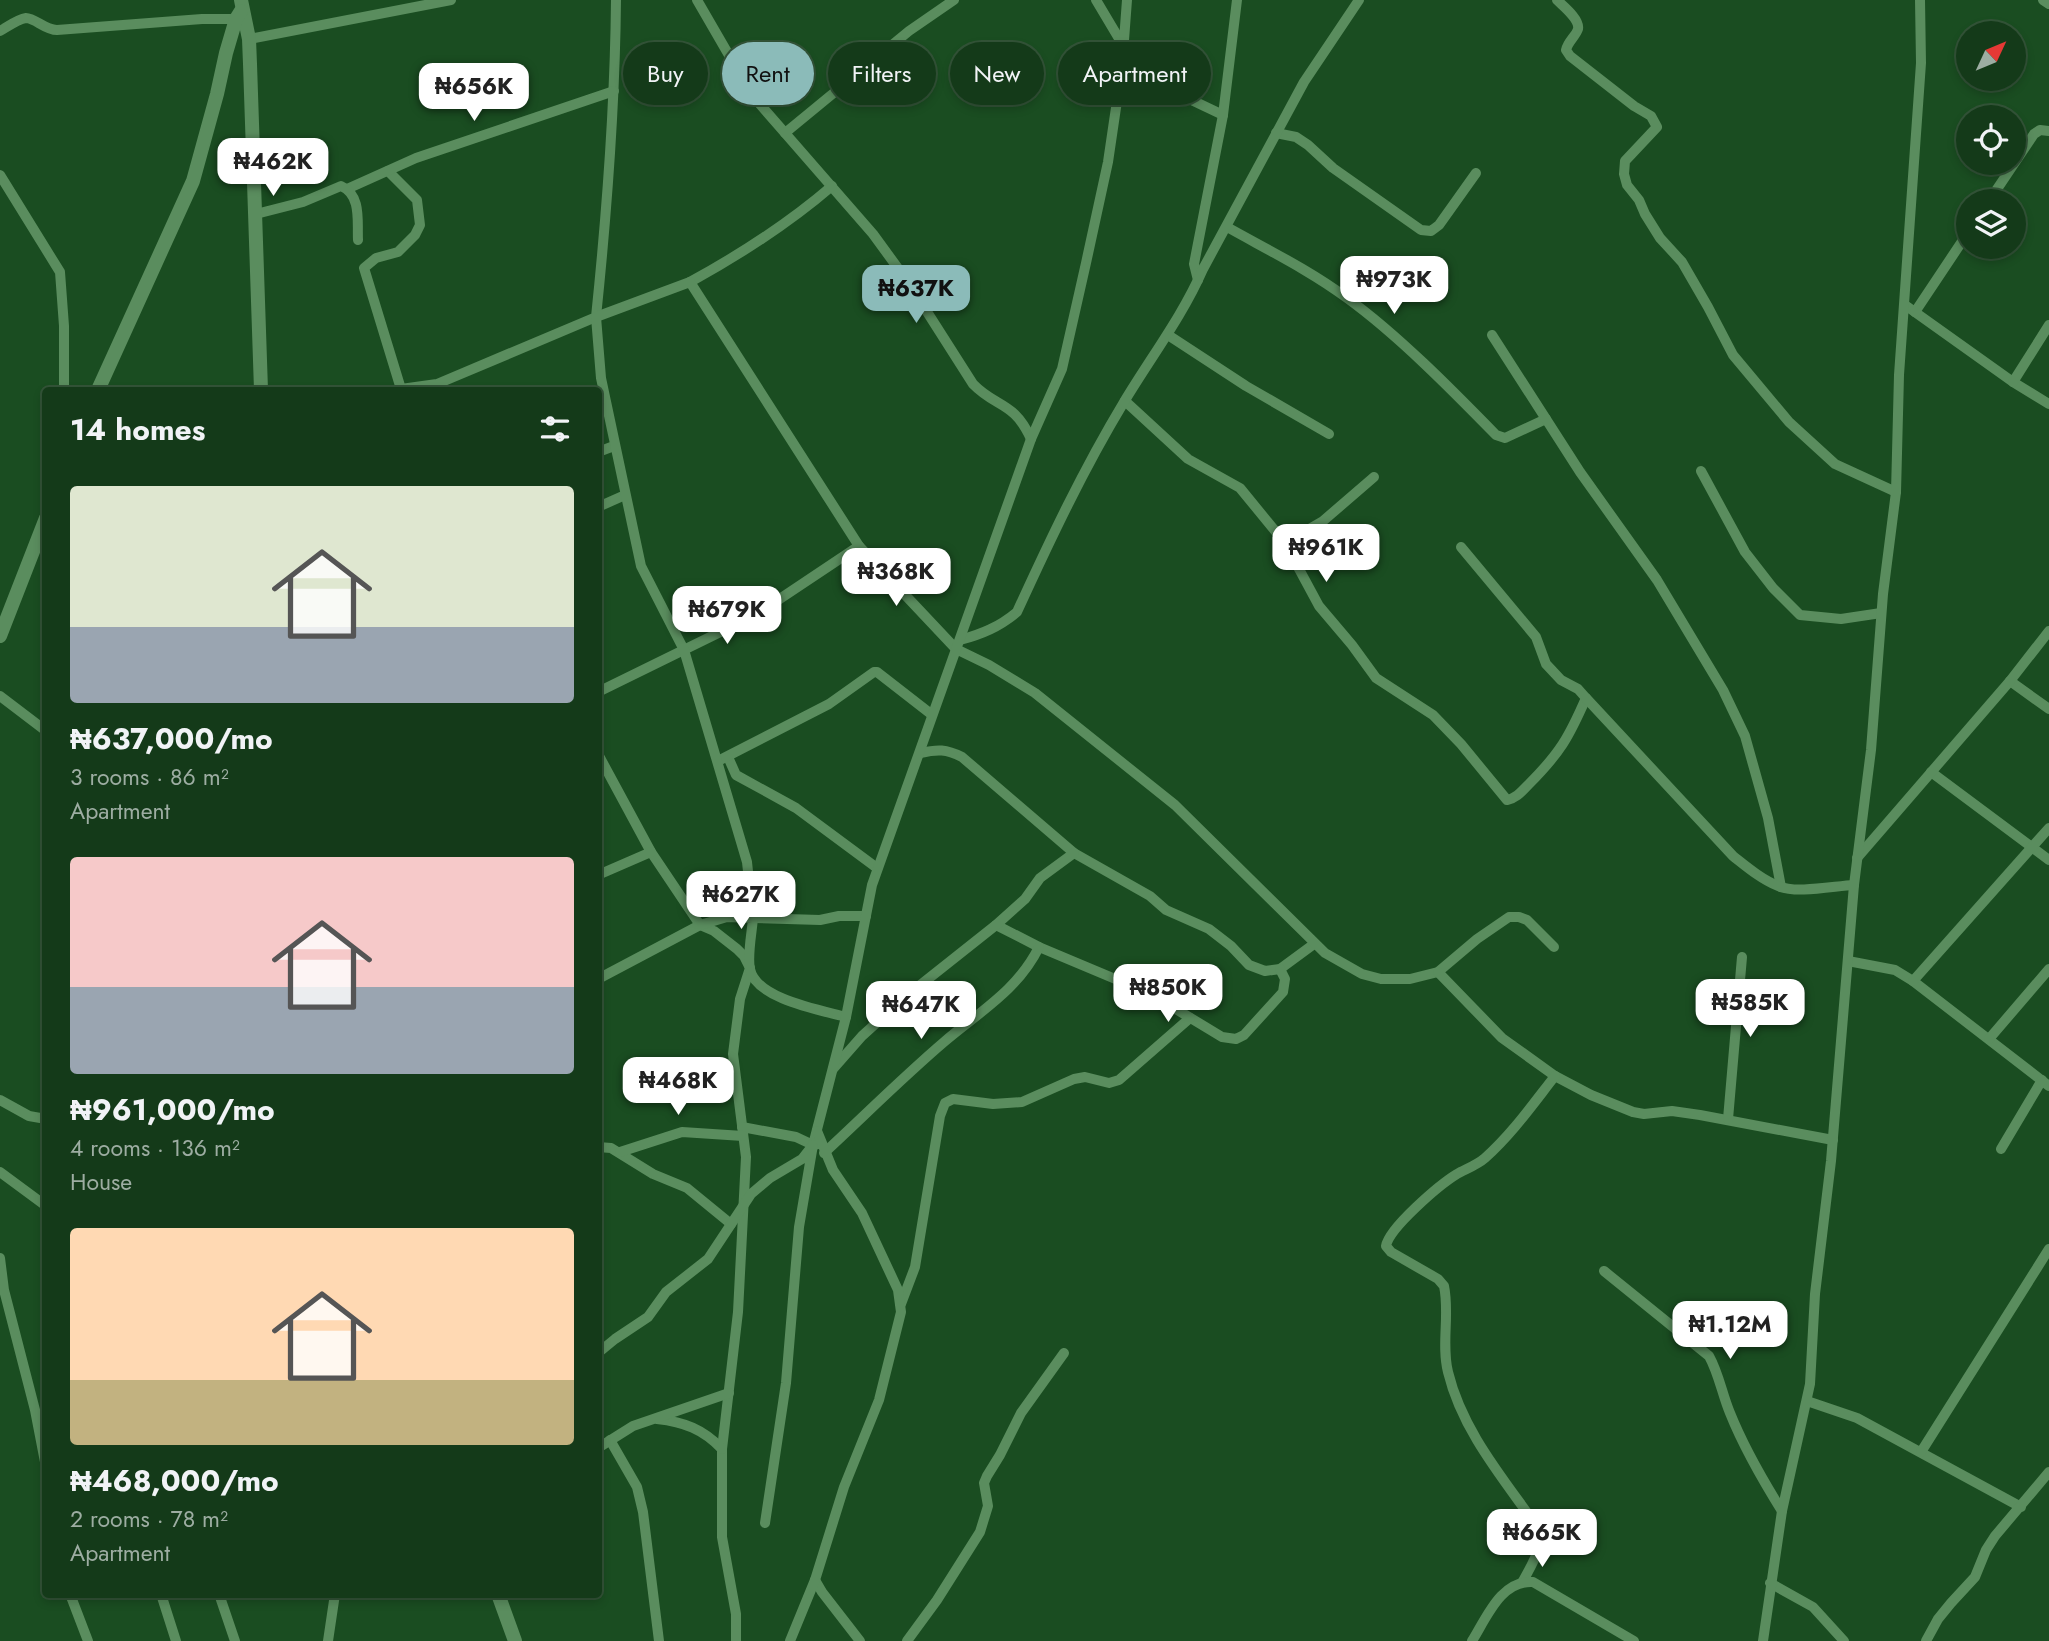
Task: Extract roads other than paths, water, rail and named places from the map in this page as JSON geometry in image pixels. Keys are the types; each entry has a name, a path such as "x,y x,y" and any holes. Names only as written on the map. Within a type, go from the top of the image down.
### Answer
{"street":[{"path":"249,39 451,0"},
{"path":"616,0 609,189 596,317 601,378 641,566 684,650 723,759 747,862 753,918 750,968 740,999 733,1054 746,1157 738,1312 722,1449 722,1537 736,1614 736,1641"},
{"path":"697,0 752,95 873,234 908,282 973,384 1013,412 1025,425 1031,439"},
{"path":"785,133 909,31 954,0"},
{"path":"1096,0 1121,42"},
{"path":"1124,42 1127,0"},
{"path":"1198,280 1194,264 1223,115 1237,0"},
{"path":"958,645 1002,625 1017,612 1071,496 1125,401 1168,335 1304,82 1359,0"},
{"path":"1557,0 1577,22 1578,31 1569,40 1566,50 1570,56 1656,122 1654,132 1625,162 1627,185 1639,200 1660,238 1682,262 1732,355 1789,422 1835,464 1896,492"},
{"path":"1763,1641 1782,1511 1807,1401 1815,1294 1833,1140 1854,885 1874,724 1881,614 1896,492 1899,376 1910,308 1921,63 1920,0"},
{"path":"2043,0 2049,4"},
{"path":"240,6 249,39 261,387"},
{"path":"0,31 24,18 31,19 49,30 57,30 202,19 240,6"},
{"path":"99,387 193,181 240,6"},
{"path":"347,189 416,158 614,91"},
{"path":"790,1641 815,1580 844,1487 879,1400 901,1312 898,1290 863,1213 820,1147 817,1131 846,1017 877,868 1031,439 1062,369 1108,162 1116,105"},
{"path":"1202,105 1223,115"},
{"path":"1997,189 2034,134 2040,130 2049,131"},
{"path":"1276,133 1296,137 1308,145 1333,168 1420,230 1431,231 1439,225 1476,173"},
{"path":"388,171 417,200 420,225 415,236 398,252 376,258 364,268 397,387"},
{"path":"0,175 60,272 64,304 64,387"},
{"path":"418,387 437,384 596,317 690,282 803,212 832,186"},
{"path":"256,214 303,202 335,187 347,189 357,206 358,240"},
{"path":"1227,227 1316,277 1378,322 1496,435 1505,438 1546,419"},
{"path":"1910,308 1956,248"},
{"path":"690,282 859,546 958,645 1035,693 1175,805 1314,944 1341,964 1381,979 1410,979 1438,972 1477,939 1509,917 1527,920 1554,947"},
{"path":"1910,308 2013,382 2049,404"},
{"path":"2013,382 2049,325"},
{"path":"1168,335 1245,386 1329,434"},
{"path":"1492,335 1580,472 1657,580 1723,690 1745,736 1768,818 1781,887"},
{"path":"1125,401 1188,459 1240,488 1285,543 1319,606 1376,678 1441,723 1507,800 1517,796 1553,760 1566,742 1586,698"},
{"path":"602,450 614,446"},
{"path":"1701,471 1745,552 1800,615 1841,619 1881,614"},
{"path":"1285,543 1322,521 1374,477"},
{"path":"602,505 625,495"},
{"path":"0,636 42,528"},
{"path":"602,690 757,614 859,546"},
{"path":"1461,547 1536,637 1546,664 1560,680 1578,689 1733,856 1752,871 1781,887 1854,885"},
{"path":"1857,858 2010,681 2049,631"},
{"path":"723,759 829,704 874,672 931,714"},
{"path":"2010,681 2049,709"},
{"path":"0,696 42,728"},
{"path":"920,753 938,748 962,757 1074,853 1150,896 1167,909 1209,929 1249,965 1265,971 1280,969 1314,944"},
{"path":"723,759 736,775 796,808 877,868"},
{"path":"602,761 651,852 699,925 714,931 737,949 744,956 759,984 768,992 846,1017"},
{"path":"1931,772 2049,860"},
{"path":"1913,981 2049,828"},
{"path":"602,873 651,852"},
{"path":"831,1072 862,1036 904,998 996,925 1025,899 1040,878 1074,853"},
{"path":"602,977 699,925 727,917 820,920 839,916 866,916"},
{"path":"996,925 1039,947 1151,995 1222,1037 1236,1039 1244,1035 1283,992 1285,979 1280,969"},
{"path":"602,1350 648,1317 666,1292 708,1259 744,1203 759,1187 820,1147 1010,989 1022,976 1039,947"},
{"path":"1728,1119 1742,957"},
{"path":"1849,961 1895,970 1913,981 2045,1083 2001,1149"},
{"path":"1989,1039 2049,969"},
{"path":"1438,972 1502,1038 1555,1076 1591,1095 1633,1112 1644,1114 1672,1111 1833,1140"},
{"path":"901,1304 915,1267 940,1116 945,1103 953,1099 993,1104 1022,1102 1074,1079 1085,1077 1109,1083 1119,1080 1191,1018"},
{"path":"1472,1641 1503,1593 1523,1581 1541,1538 1535,1525 1478,1444 1457,1396 1448,1372 1444,1286 1438,1279 1391,1252 1386,1246 1387,1240 1397,1227 1440,1185 1483,1160 1515,1127 1555,1076"},
{"path":"0,1100 29,1116 42,1118"},
{"path":"620,1152 682,1132 742,1131 796,1137 820,1147"},
{"path":"602,1147 620,1152 653,1174 687,1188 731,1224"},
{"path":"765,1523 786,1383 799,1227 820,1147"},
{"path":"0,1172 42,1203"},
{"path":"1921,1452 2049,1250"},
{"path":"0,1258 4,1290 42,1432"},
{"path":"1604,1271 1709,1356 1747,1454 1782,1511"},
{"path":"907,1641 937,1600 980,1532 988,1506 984,1483 987,1476 1021,1413 1064,1353"},
{"path":"602,1445 633,1426 729,1393"},
{"path":"1807,1401 1857,1418 2021,1507"},
{"path":"654,1418 688,1424 722,1449"},
{"path":"610,1440 637,1487 643,1512 659,1641"},
{"path":"1926,1641 1951,1602 1976,1577 1986,1550 1995,1536 2048,1476"},
{"path":"815,1580 860,1641"},
{"path":"1523,1581 1533,1582 1634,1641"},
{"path":"1770,1583 1813,1607 1844,1641"},
{"path":"72,1598 88,1641"},
{"path":"162,1598 176,1641"},
{"path":"220,1598 235,1641"},
{"path":"328,1641 334,1598"},
{"path":"499,1598 515,1641"}]}
